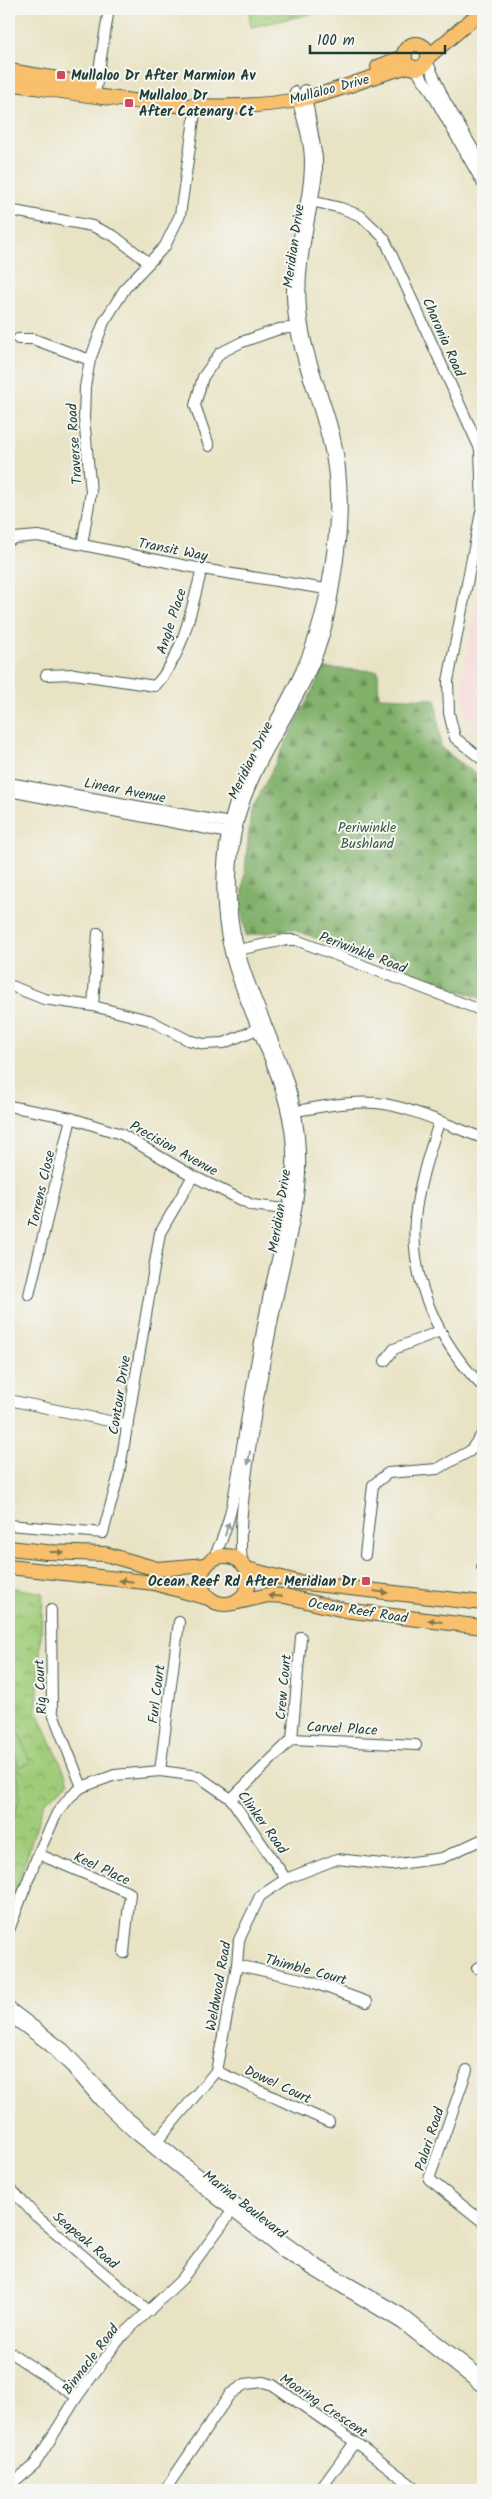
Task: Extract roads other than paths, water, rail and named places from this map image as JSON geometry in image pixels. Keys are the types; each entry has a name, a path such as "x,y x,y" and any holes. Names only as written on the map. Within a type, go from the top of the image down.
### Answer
{"main road":[{"path":"426,54 410,46 410,63 422,67 430,42 473,9"},
{"path":"426,54 483,10"},
{"name":"Mullaloo Drive","path":"9,83 96,90 196,103 301,95 363,72 410,63"},
{"name":"Mullaloo Drive","path":"9,71 96,90"},
{"path":"9,1548 46,1552 105,1554 162,1569 209,1562 228,1556 244,1566 249,1585 241,1599 234,1603 220,1604 208,1598 160,1584 9,1567"},
{"path":"208,1598 201,1585 202,1571 209,1562"},
{"name":"Ocean Reef Road","path":"244,1566 286,1581 483,1604"},
{"name":"Ocean Reef Road","path":"234,1603 268,1595 285,1596 344,1610 483,1627"}],"street":[{"path":"96,90 110,9"},
{"path":"426,54 445,101 479,160 483,184"},
{"path":"410,63 479,160"},
{"name":"Meridian Drive","path":"244,1566 239,1539 240,1515 292,1210 292,1111 261,1027 244,968 235,950 231,903 232,828 252,783 314,662 324,635 329,590 344,503 333,429 299,327 300,280 309,200 317,158 301,95"},
{"name":"Traverse Road","path":"82,545 91,492 84,418 84,387 90,360 104,322 126,287 165,246 180,215 196,103"},
{"name":"Charonia Road","path":"309,200 341,208 361,216 384,238 482,448 482,507 448,681 449,713 455,738 483,760"},
{"path":"9,210 92,226 114,236 148,262"},
{"path":"209,446 195,405 203,377 220,353 242,342 279,329 299,327"},
{"path":"18,339 33,339 90,360"},
{"name":"Transit Way","path":"10,536 38,536 202,570 329,590"},
{"name":"Angle Place","path":"46,675 74,674 155,686 168,672 183,638 202,570"},
{"name":"Linear Avenue","path":"9,783 232,828"},
{"name":"Linear Avenue","path":"9,791 232,828"},
{"path":"94,1006 98,933"},
{"name":"Periwinkle Road","path":"235,950 296,940 483,1011"},
{"path":"9,985 44,999 94,1006 149,1020 188,1040 204,1044 224,1044 261,1027"},
{"path":"292,1111 330,1105 377,1103 405,1110 483,1138"},
{"name":"Precision Avenue","path":"9,1106 71,1118 122,1134 193,1176 252,1205 292,1210"},
{"name":"Torrens Close","path":"29,1295 71,1118"},
{"path":"439,1122 423,1171 415,1220 419,1278 440,1331 465,1369 483,1387"},
{"name":"Contour Drive","path":"9,1524 103,1532 120,1474 160,1233 193,1176"},
{"name":"Meridian Drive","path":"209,1562 222,1543 229,1522 263,1325 292,1210"},
{"path":"385,1361 394,1349 440,1331"},
{"path":"9,1400 128,1425"},
{"path":"365,1555 373,1485 388,1473 437,1469 470,1451 483,1433"},
{"name":"Rig Court","path":"51,1610 52,1711 82,1787"},
{"name":"Furl Court","path":"160,1771 179,1622"},
{"name":"Crew Court","path":"292,1740 301,1637"},
{"name":"Carvel Place","path":"231,1799 292,1740 416,1745"},
{"name":"Clinker Road","path":"9,1930 38,1854 57,1813 70,1797 82,1787 115,1775 160,1771 198,1776 231,1799 286,1878"},
{"name":"Weldwood Road","path":"154,2144 216,2071 237,1966 239,1940 260,1896 286,1878 337,1859 391,1865 442,1858 483,1839"},
{"name":"Keel Place","path":"38,1854 130,1893 124,1953"},
{"name":"Thimble Court","path":"237,1966 306,1980 367,2002"},
{"name":"Marina Boulevard","path":"9,2007 64,2049 112,2102 154,2144"},
{"name":"Marina Boulevard","path":"9,2016 47,2044 72,2068 114,2116 154,2144 304,2266 402,2324 483,2388"},
{"name":"Palari Road","path":"467,2070 429,2179 483,2222"},
{"name":"Dowel Court","path":"216,2071 329,2122"},
{"name":"Seapeak Road","path":"9,2187 36,2216 149,2311"},
{"name":"Marina Boulevard","path":"235,2208 316,2264 401,2313 483,2378"},
{"name":"Binnacle Road","path":"9,2486 34,2464 78,2397 123,2335 182,2279 235,2208"},
{"path":"11,2353 78,2397"},
{"name":"Mooring Crescent","path":"165,2490 230,2394 245,2384 263,2382 282,2390 418,2490"},
{"path":"320,2490 355,2442"}],"place":[{"name":"Mullaloo Dr After Marmion Av","path":"61,75"},
{"name":"Mullaloo Dr After Catenary Ct","path":"129,103"},
{"name":"Ocean Reef Rd After Meridian Dr","path":"366,1581"}],"park label":[{"name":"Periwinkle Bushland","path":"367,836"}]}
